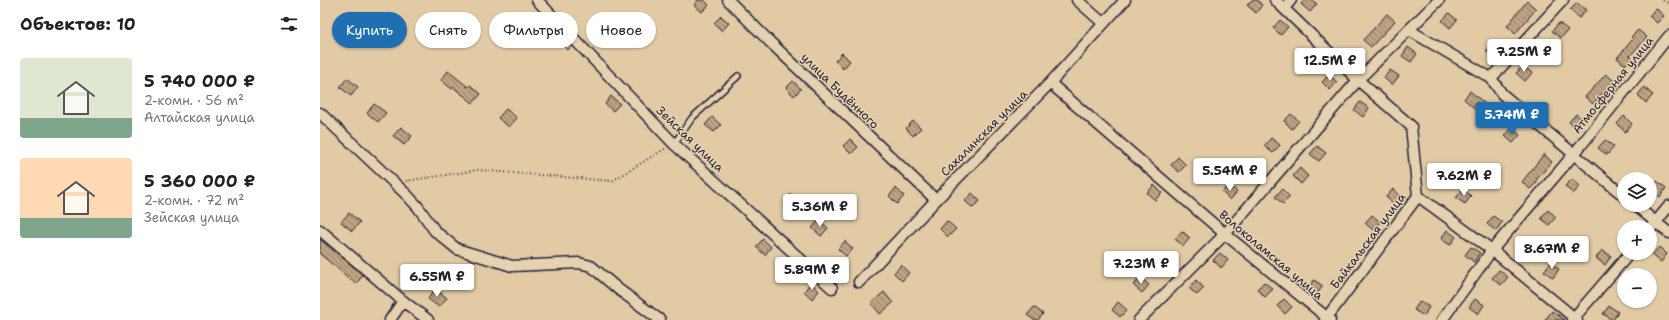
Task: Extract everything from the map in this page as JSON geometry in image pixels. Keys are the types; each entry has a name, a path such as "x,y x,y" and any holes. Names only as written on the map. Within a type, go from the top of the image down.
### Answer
{"street":[{"name":"Зейская улица","path":"537,0 674,144 832,288"},
{"name":"улица Будённого","path":"728,0 776,48 936,200"},
{"path":"1077,0 1103,24"},
{"name":"Сахалинская улица","path":"860,282 936,200 1050,83 1125,0"},
{"path":"1275,0 1288,4 1358,80 1411,126 1418,196 1492,250 1574,319 1624,260"},
{"path":"1140,320 1225,234 1358,80 1439,0"},
{"path":"1491,78 1563,0"},
{"path":"1409,30 1491,78 1502,94 1617,190"},
{"name":"Атмосферная улица","path":"1442,320 1492,250 1574,154 1669,36"},
{"name":"Волоколамская улица","path":"1050,83 1225,234 1327,319"},
{"path":"320,113 395,183 418,207 435,231 457,248 512,266 579,263 591,266 618,290 660,320"},
{"name":"Байкальская улица","path":"1327,319 1418,196"},
{"path":"1657,221 1669,206"},
{"path":"1641,212 1648,220"},
{"path":"1657,228 1669,233"},
{"path":"320,230 403,301 428,320"},
{"path":"390,320 403,301"}],"lane":[{"path":"674,144 692,118 738,76"}],"path":[{"path":"1663,0 1669,4"},
{"path":"395,183 478,170 612,181 674,144"}],"building":[{"path":"698,0 704,0 709,5 702,12 694,5"},
{"path":"1252,0 1257,0 1262,5 1256,13 1247,5"},
{"path":"1305,0 1312,0 1317,4 1310,12 1301,4"},
{"path":"1527,1 1536,9 1515,34 1507,26"},
{"path":"1577,3 1586,10 1579,18 1570,10"},
{"path":"1656,8 1664,16 1657,23 1649,16"},
{"path":"1449,13 1457,20 1450,28 1442,21"},
{"path":"1387,14 1395,21 1371,47 1363,40"},
{"path":"721,16 729,23 722,31 714,23"},
{"path":"1280,20 1288,27 1281,35 1273,28"},
{"path":"1559,23 1568,30 1561,38 1552,31"},
{"path":"1638,30 1647,37 1630,56 1632,57 1625,65 1617,58 1633,39 1631,37"},
{"path":"1493,43 1501,51 1494,59 1486,51"},
{"path":"1539,44 1547,51 1540,59 1532,52"},
{"path":"1408,47 1417,54 1411,62 1402,56"},
{"path":"842,53 850,61 843,69 835,61"},
{"path":"1523,66 1532,73 1525,81 1516,73"},
{"path":"1390,70 1399,76 1392,85 1384,78"},
{"path":"448,71 468,87 470,85 481,94 473,103 453,87 452,89 441,80"},
{"path":"1606,74 1614,81 1593,104 1585,97"},
{"path":"1329,75 1337,82 1330,90 1322,82"},
{"path":"347,78 358,87 351,96 340,87"},
{"path":"793,81 801,89 794,96 786,88"},
{"path":"1644,87 1653,95 1646,103 1638,95"},
{"path":"1470,91 1497,114 1490,122 1464,99"},
{"path":"611,96 620,104 613,111 605,104"},
{"path":"1360,102 1369,108 1363,117 1354,110"},
{"path":"374,104 386,113 378,122 367,113"},
{"path":"506,109 517,118 509,127 498,118"},
{"path":"1291,114 1299,121 1292,129 1284,121"},
{"path":"1576,114 1584,121 1577,129 1569,122"},
{"path":"1624,116 1632,124 1625,132 1617,124"},
{"path":"712,117 721,125 714,132 705,125"},
{"path":"913,121 921,128 913,136 906,128"},
{"path":"401,127 412,136 404,145 393,136"},
{"path":"1512,128 1520,135 1513,143 1505,136"},
{"path":"1271,138 1280,145 1273,153 1264,146"},
{"path":"850,139 858,147 851,154 843,146"},
{"path":"1605,140 1614,147 1607,155 1598,148"},
{"path":"1317,146 1326,153 1319,161 1310,154"},
{"path":"1544,154 1552,162 1530,189 1522,182"},
{"path":"1178,157 1186,165 1179,172 1171,165"},
{"path":"1249,159 1257,166 1250,174 1242,166"},
{"path":"1300,168 1308,176 1301,184 1293,176"},
{"path":"1572,179 1580,186 1573,194 1565,186"},
{"path":"1657,181 1666,188 1660,197 1657,195"},
{"path":"1154,185 1162,193 1155,200 1147,193"},
{"path":"1229,185 1237,192 1230,200 1222,192"},
{"path":"896,188 904,196 897,204 889,196"},
{"path":"1282,189 1290,197 1283,204 1275,197"},
{"path":"1393,189 1401,196 1394,204 1386,197"},
{"path":"1463,189 1471,196 1465,204 1456,198"},
{"path":"972,193 980,201 973,208 965,201"},
{"path":"791,194 799,201 792,209 784,202"},
{"path":"1548,210 1556,217 1549,225 1541,218"},
{"path":"349,213 360,222 352,231 341,222"},
{"path":"1372,215 1380,222 1373,230 1365,223"},
{"path":"1493,216 1502,222 1496,231 1487,224"},
{"path":"819,220 828,228 821,236 812,228"},
{"path":"947,221 956,229 948,237 940,229"},
{"path":"1447,230 1456,237 1450,245 1441,239"},
{"path":"1182,231 1190,238 1183,246 1175,239"},
{"path":"320,239 363,275 356,284 320,254"},
{"path":"763,239 771,247 765,255 756,247"},
{"path":"845,241 853,249 846,256 838,249"},
{"path":"1524,241 1533,248 1527,256 1518,249"},
{"path":"1471,247 1480,253 1474,262 1465,255"},
{"path":"1659,247 1667,254 1661,262 1657,259 1657,249"},
{"path":"1602,250 1611,256 1605,265 1596,258"},
{"path":"1220,253 1228,260 1221,268 1213,260"},
{"path":"1550,263 1559,269 1553,278 1544,271"},
{"path":"410,265 421,274 414,283 403,274"},
{"path":"901,265 909,273 902,281 894,273"},
{"path":"1499,270 1508,277 1501,285 1492,278"},
{"path":"1141,278 1149,285 1142,293 1133,285"},
{"path":"1196,280 1204,288 1197,295 1189,288"},
{"path":"1314,280 1323,286 1316,295 1308,288"},
{"path":"1264,282 1273,289 1265,297 1257,289"},
{"path":"811,283 819,291 812,299 804,291"},
{"path":"435,289 447,298 439,307 428,299"},
{"path":"884,292 893,303 880,314 871,303"},
{"path":"1284,299 1292,307 1285,314 1277,306"},
{"path":"1475,299 1484,305 1478,314 1469,307"},
{"path":"1420,301 1429,307 1424,316 1414,310"},
{"path":"1118,302 1127,310 1120,317 1112,310"},
{"path":"1609,306 1618,312 1613,320 1603,314"},
{"path":"1034,307 1043,314 1038,320 1034,320 1027,315"},
{"path":"1552,311 1565,320 1545,320"}]}
